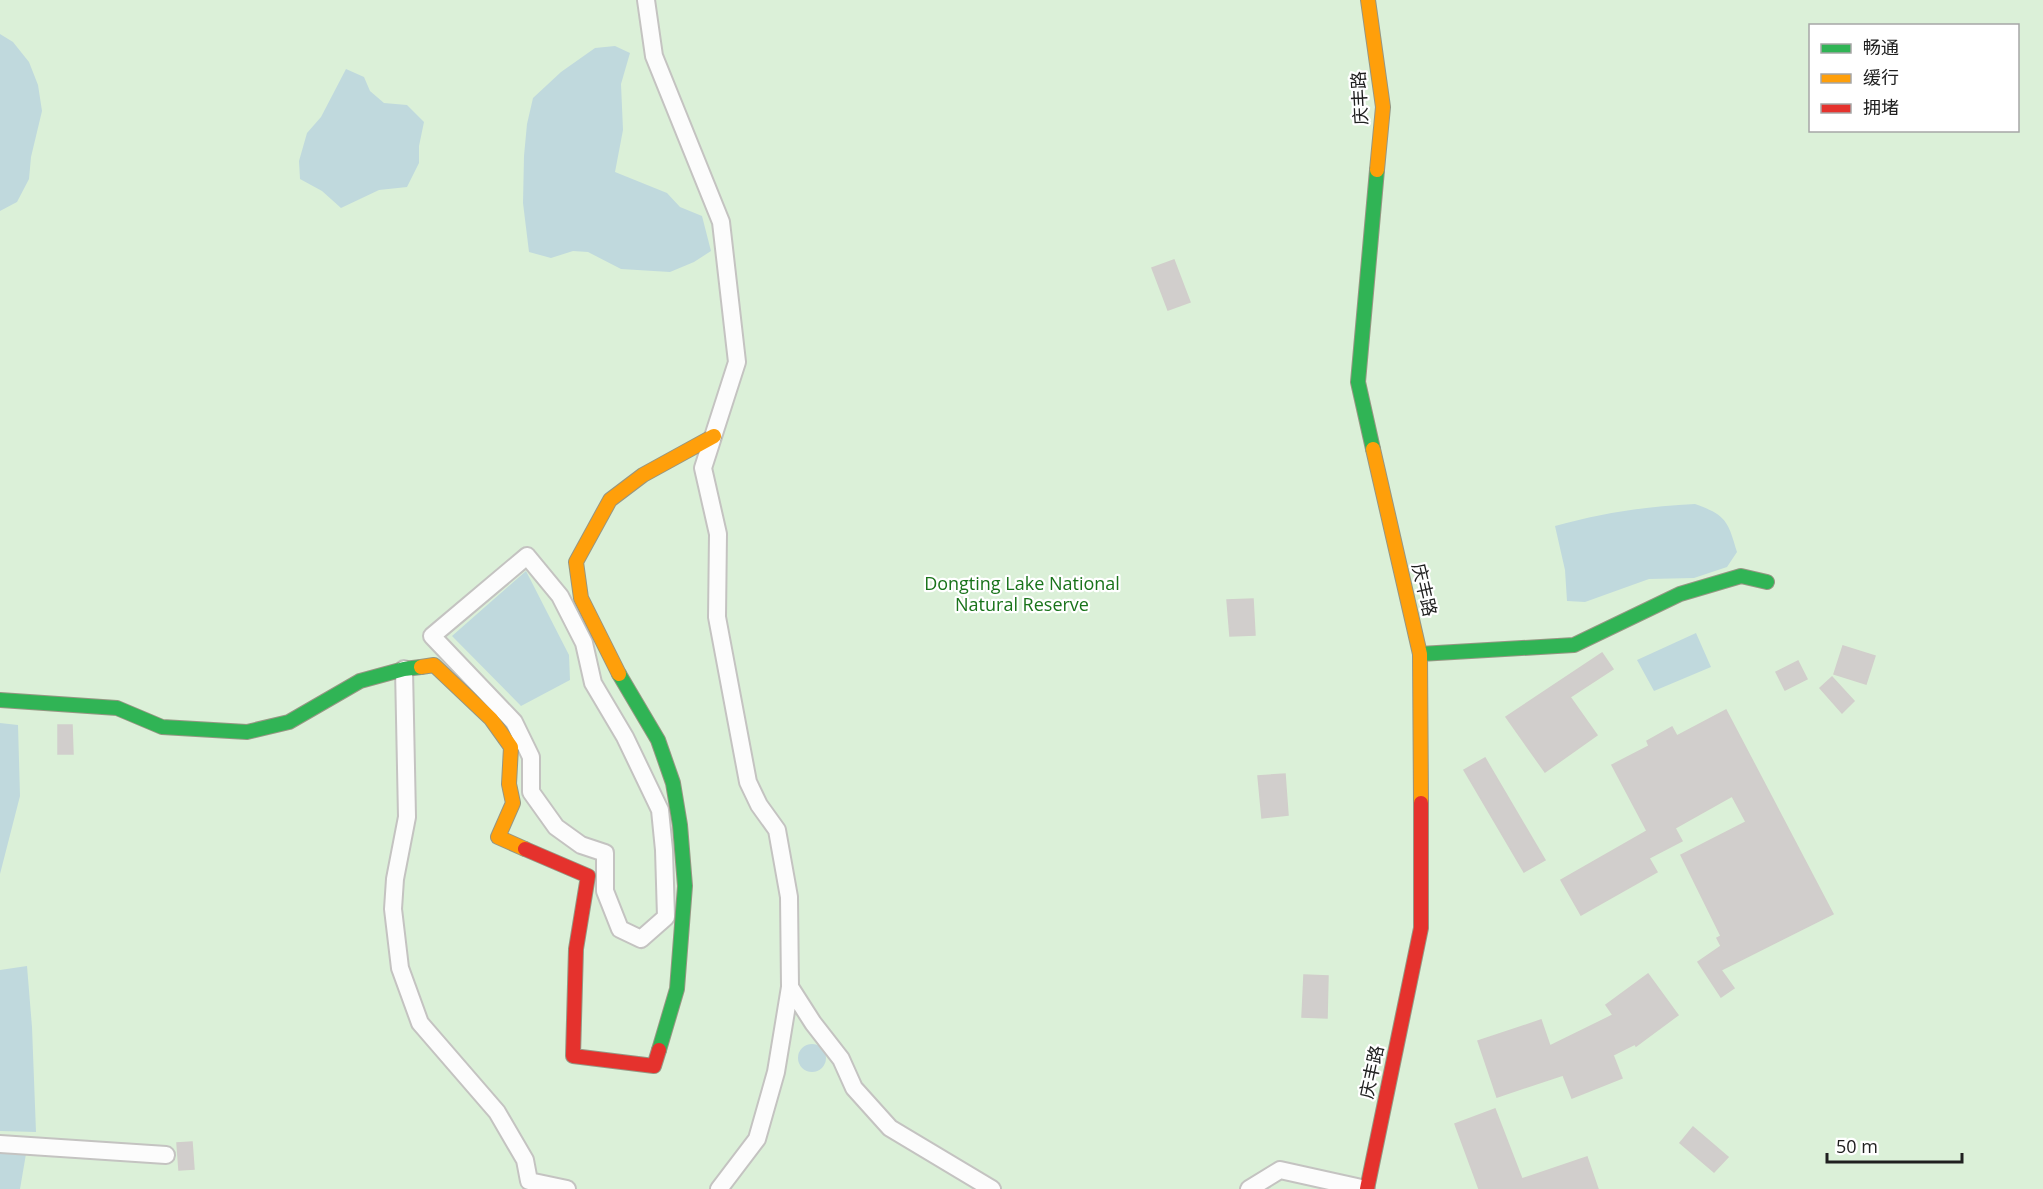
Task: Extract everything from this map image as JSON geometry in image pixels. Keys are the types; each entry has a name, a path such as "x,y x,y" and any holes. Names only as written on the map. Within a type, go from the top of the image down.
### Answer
{"street":[{"path":"646,0 654,56 721,222 737,362 703,468 718,534 717,617 748,782 759,805 777,830 789,897 790,987 776,1072 756,1139 719,1189"},
{"name":"庆丰路","path":"1366,1189 1421,928 1420,654 1358,382 1383,107 1368,0"},
{"path":"0,700 117,708 162,727 247,732 289,722 360,681 404,669 434,665 491,719 511,747 509,784 513,803 498,837 588,876 576,950 573,1056 654,1066 677,989 686,886 680,825 672,783 658,740 616,668 581,598 576,562 610,500 643,475 714,436"},
{"path":"526,556 560,596 585,643 593,683 625,736 660,810 666,917 641,939 620,929 605,891 605,853 581,844 556,827 531,792 531,758 514,722 432,636 526,556"},
{"path":"1420,654 1574,645 1680,594 1742,576 1767,582"},
{"path":"404,669 406,817 395,879 393,909 400,968 420,1023 497,1112 525,1160 529,1181 567,1189"},
{"path":"790,987 813,1023 841,1059 854,1088 890,1128 992,1189"},
{"path":"0,1144 166,1155"},
{"path":"1249,1189 1280,1170 1366,1189"}],"green space":[{"name":"Dongting Lake National Natural Reserve","path":"0,0 2043,0 2043,1189 0,1189"}],"water":[{"path":"0,34 13,42 29,62 38,85 42,111 31,157 29,179 17,202 0,211"},
{"path":"615,46 630,53 621,84 623,130 615,172 667,193 680,207 702,216 711,251 694,262 670,272 621,269 588,252 573,251 551,258 529,252 523,203 524,156 527,124 533,98 561,72 595,48"},
{"path":"346,69 364,77 370,91 384,103 407,105 424,122 419,146 419,163 407,187 379,190 341,208 322,191 300,179 299,161 307,133 321,117"},
{"path":"1695,504 1720,516 1728,526 1737,552 1727,567 1694,578 1649,579 1585,602 1567,601 1565,570 1555,526 1625,511"},
{"path":"526,571 569,655 570,680 521,706 452,636"},
{"path":"1696,633 1711,667 1654,691 1637,660"},
{"path":"0,723 18,725 20,796 0,874"},
{"path":"27,966 36,1132 0,1131 0,970"},
{"path":"812,1044 822,1048 826,1058 822,1068 812,1072 802,1068 798,1058 802,1048"},
{"path":"0,1147 27,1148 20,1189 0,1189"}],"building":[{"path":"1174,260 1190,302 1168,310 1152,268"},
{"path":"1253,599 1255,635 1230,636 1227,600"},
{"path":"1843,646 1875,656 1866,684 1834,674"},
{"path":"1602,653 1613,669 1570,697 1597,735 1545,772 1506,717"},
{"path":"1798,661 1807,679 1785,690 1776,672"},
{"path":"1832,677 1854,701 1842,713 1820,688"},
{"path":"1726,710 1833,914 1721,970 1734,988 1721,997 1698,962 1721,946 1717,938 1721,936 1681,855 1746,822 1732,796 1675,828 1682,841 1649,858 1657,872 1581,915 1561,880 1647,831 1612,765 1649,746 1647,741 1672,727 1677,736"},
{"path":"58,725 72,725 73,754 58,754"},
{"path":"1485,758 1545,860 1524,872 1464,770"},
{"path":"1285,774 1288,815 1262,818 1258,776"},
{"path":"1648,974 1678,1015 1636,1046 1635,1044 1613,1055 1622,1078 1572,1098 1563,1075 1497,1097 1478,1041 1541,1020 1550,1046 1613,1015 1606,1005"},
{"path":"1304,975 1328,976 1327,1018 1302,1017"},
{"path":"1495,1109 1522,1179 1587,1157 1598,1189 1479,1189 1455,1124"},
{"path":"1693,1127 1728,1157 1714,1172 1680,1143"},
{"path":"192,1142 194,1169 179,1170 177,1143"}],"traffic: fast":[{"path":"1373,449 1358,382 1377,170"},
{"path":"1420,654 1574,645 1680,594 1741,576 1767,582"},
{"path":"0,700 117,708 162,727 247,732 289,722 360,681 404,669 421,667"},
{"path":"619,674 658,740 673,783 680,825 685,886 677,989 659,1050"}],"traffic: slow":[{"path":"1368,0 1383,107 1377,170"},
{"path":"619,674 581,598 576,562 610,500 643,475 714,436"},
{"path":"1373,449 1420,654 1421,803"},
{"path":"421,667 434,665 491,719 511,747 509,784 513,803 498,837 525,849"}],"traffic: jam":[{"path":"1367,1189 1421,928 1421,803"},
{"path":"525,849 588,876 576,949 573,1056 654,1066 659,1050"}]}
